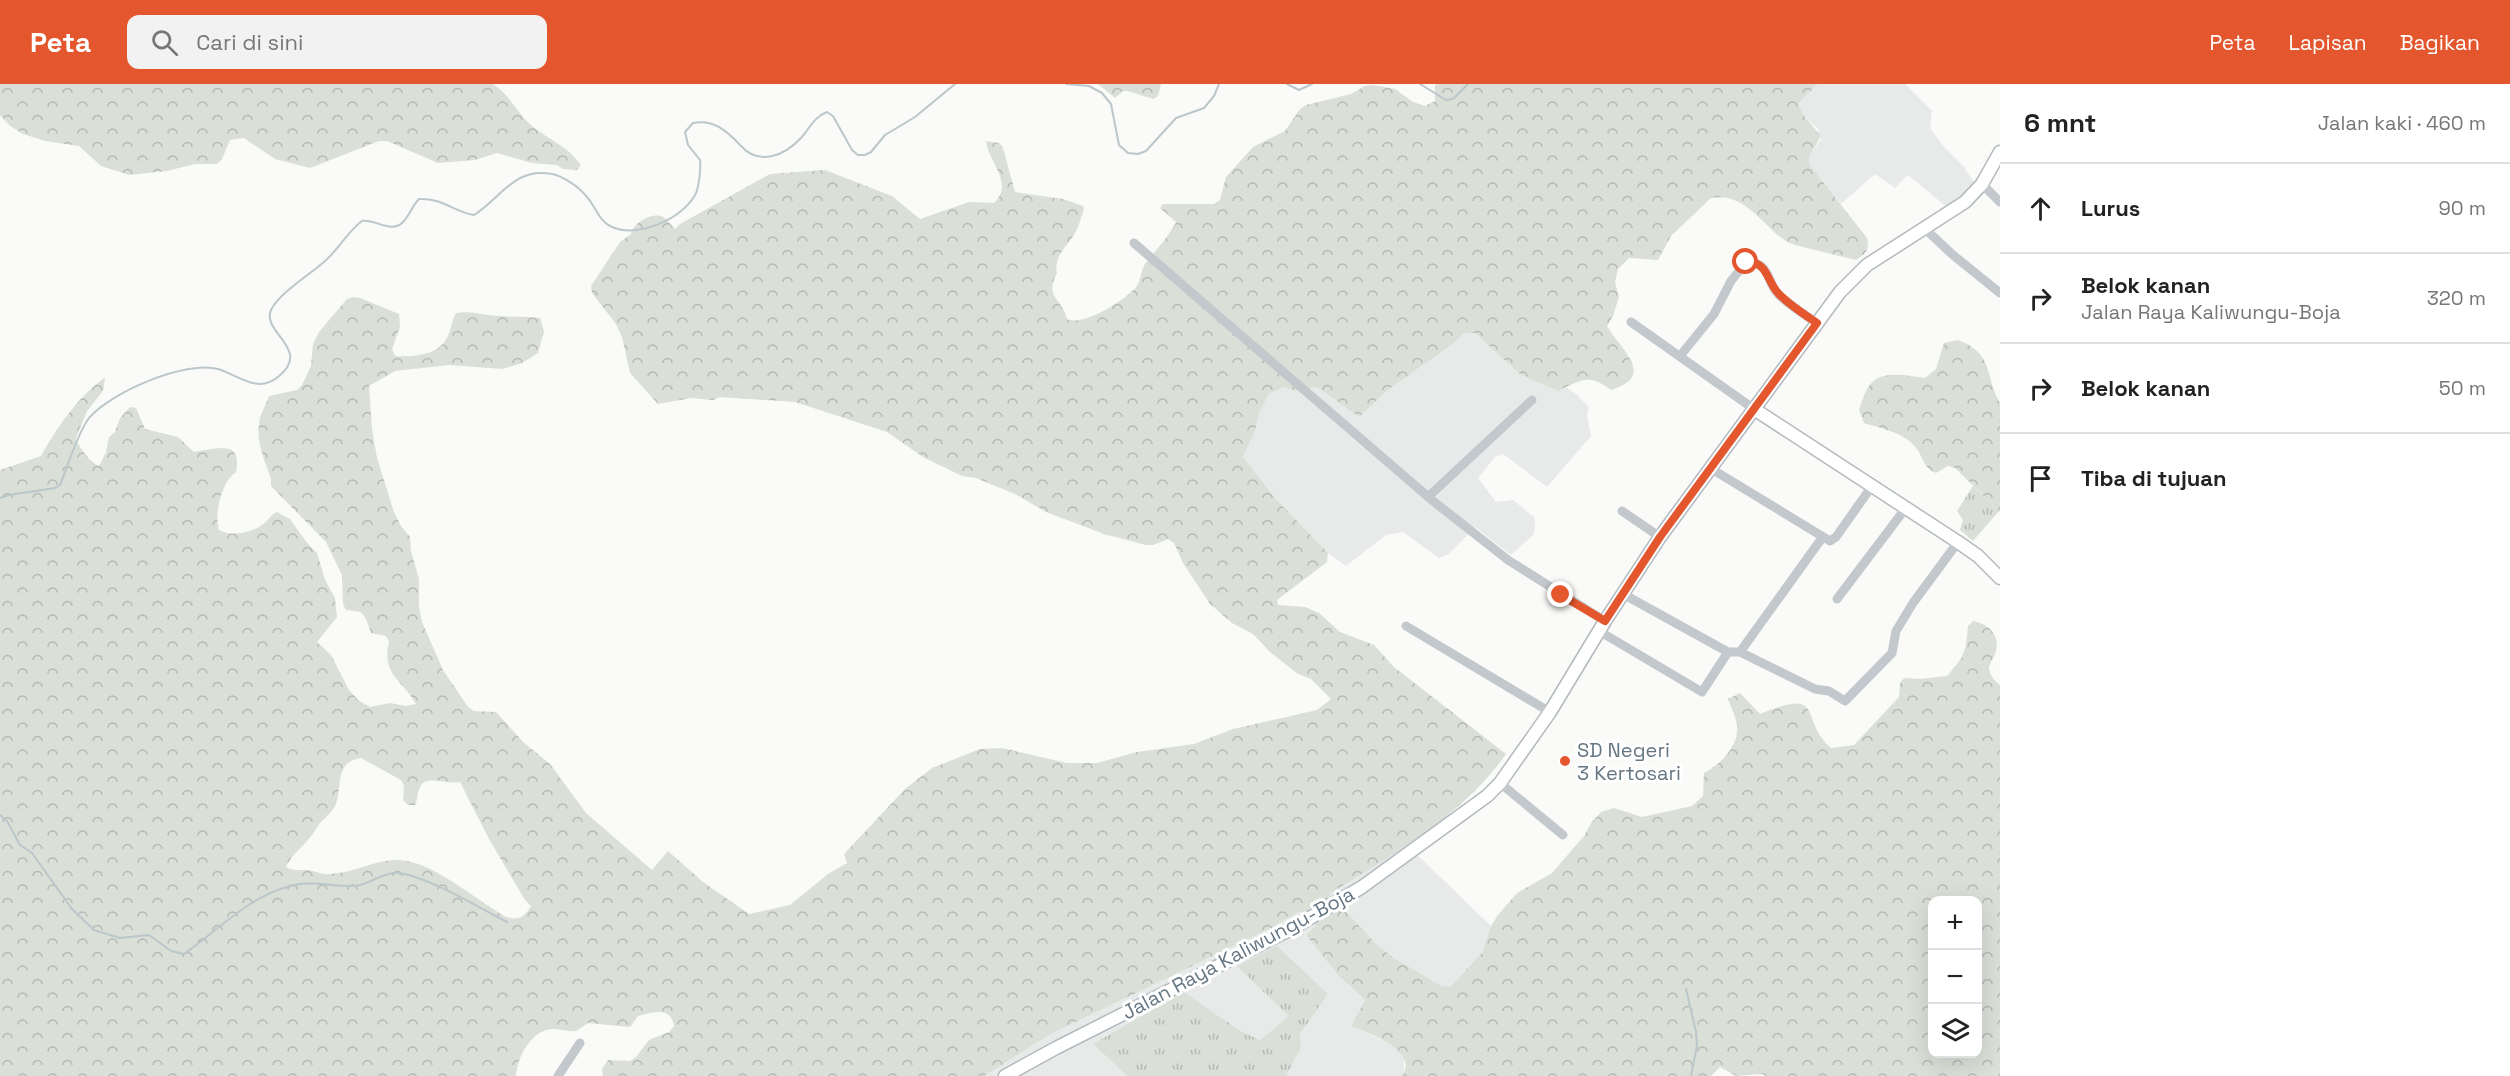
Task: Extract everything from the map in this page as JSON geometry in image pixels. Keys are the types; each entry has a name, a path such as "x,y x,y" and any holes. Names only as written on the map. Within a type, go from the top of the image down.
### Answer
{"main road":[{"name":"Jalan Raya Kaliwungu-Boja","path":"1005,1076 1293,928 1362,887 1476,805 1500,783 1550,712 1660,537 1840,292 1867,265 1965,201 1982,184 2000,152"},
{"path":"1754,409 1958,542 1978,556 2000,578"}],"street":[{"path":"1982,184 2000,202"},
{"path":"1924,228 2000,293"},
{"path":"1134,243 1429,496 1508,560 1602,626 1702,692 1728,652"},
{"path":"1680,356 1714,314 1731,281 1747,261 1761,267 1770,276 1777,292 1817,323"},
{"path":"1631,322 1754,409"},
{"path":"1429,496 1532,400"},
{"path":"1710,468 1830,541 1834,539 1872,486"},
{"path":"1837,599 1905,509"},
{"path":"1622,511 1660,537"},
{"path":"1740,652 1822,538"},
{"path":"1623,594 1728,652 1740,652 1815,689 1829,691 1846,700 1889,656 1893,649 1896,631 1913,603 1958,542"},
{"path":"1406,626 1550,712"},
{"path":"1500,783 1563,835"},
{"path":"558,1076 580,1043"}],"shaded area":[{"path":"1818,84 1905,84 1932,111 1930,128 1944,147 1963,166 1976,185 1949,209 1908,175 1895,188 1875,174 1841,204 1809,164 1809,157 1821,139 1818,129 1804,116 1798,104"},
{"path":"1475,333 1521,375 1558,391 1566,387 1577,395 1589,407 1587,415 1591,436 1547,487 1503,454 1495,457 1478,478 1496,502 1513,500 1535,518 1534,534 1511,555 1475,527 1449,554 1439,558 1403,532 1386,535 1346,566 1328,553 1276,499 1243,457 1255,431 1259,413 1269,394 1283,387 1296,391 1317,387 1359,417 1389,389 1448,348 1462,334"},
{"path":"1406,844 1491,926 1482,953 1450,987 1441,987 1394,958 1377,945 1328,894"},
{"path":"1300,910 1316,926 1306,935 1338,975 1365,1000 1351,1026 1388,1043 1401,1052 1404,1058 1402,1076 1286,1076 1301,1047 1300,1034 1328,994 1289,1016 1260,1040 1239,1030 1184,992 1094,1045 1127,1076 984,1076 1051,1034 1271,928"}],"green space":[{"path":"0,84 493,84 531,125 564,148 581,165 577,170 563,169 557,165 532,163 497,153 475,160 438,163 387,141 379,141 310,168 275,159 244,138 230,140 222,159 217,164 195,164 167,171 129,175 101,166 79,146 45,141 23,134 10,126 0,115"},
{"path":"1098,84 1161,84 1158,96 1153,99 1128,91 1123,91 1115,98"},
{"path":"1438,84 1818,84 1798,104 1804,116 1821,136 1809,157 1809,164 1867,238 1868,245 1865,253 1856,260 1795,245 1775,233 1748,207 1725,198 1711,198 1671,236 1658,260 1629,258 1618,269 1615,282 1619,297 1607,326 1627,353 1634,370 1632,377 1625,384 1611,390 1597,381 1585,380 1558,391 1521,375 1475,333 1463,334 1449,347 1389,389 1359,417 1317,387 1296,391 1283,387 1269,394 1259,413 1255,431 1243,457 1276,499 1328,553 1327,562 1277,600 1278,605 1305,607 1319,613 1340,632 1374,645 1394,667 1506,754 1489,776 1448,815 1401,849 1329,894 1377,945 1441,986 1450,987 1482,953 1491,926 1498,915 1517,893 1552,873 1601,812 1614,808 1642,817 1692,806 1703,796 1704,773 1728,754 1735,740 1736,722 1728,699 1740,693 1760,714 1795,703 1803,705 1808,710 1821,737 1831,748 1854,745 1899,697 1900,683 1904,678 1947,676 1961,659 1966,646 1968,626 1973,621 1978,622 1992,631 1996,640 1996,651 1989,669 1990,674 2000,685 2000,1076 1766,1076 1762,1074 1736,1076 1720,1067 1711,1076 1402,1076 1406,1067 1404,1058 1398,1051 1379,1038 1351,1026 1365,1000 1338,975 1306,935 1316,926 1300,911 1271,928 1051,1034 984,1076 603,1076 602,1069 608,1060 630,1061 649,1040 669,1032 674,1026 672,1020 669,1015 660,1012 638,1016 630,1027 588,1023 576,1031 552,1029 544,1031 526,1046 519,1061 516,1076 0,1076 0,470 41,456 69,413 105,377 103,391 87,411 76,438 89,458 99,466 106,452 109,437 115,432 120,418 130,407 136,408 145,429 178,437 194,452 217,448 231,450 237,461 236,472 226,483 220,499 217,516 219,530 235,534 247,532 262,525 277,512 290,519 317,553 325,580 335,598 337,617 317,642 331,655 349,690 358,700 370,707 390,703 406,706 416,704 391,670 387,653 389,642 386,636 371,633 361,612 346,610 343,604 342,575 326,542 271,486 271,479 259,442 261,415 269,396 297,390 302,385 311,366 313,344 319,332 347,299 360,298 399,314 400,327 392,349 395,356 429,353 441,346 447,338 456,313 540,318 544,331 538,353 522,363 503,369 449,365 395,371 369,386 377,458 394,512 410,537 411,551 419,579 419,607 422,622 443,670 468,707 474,711 496,712 523,742 550,764 586,813 652,870 668,851 703,882 749,914 790,905 828,874 847,863 844,854 905,789 932,768 980,749 1002,748 1067,763 1097,763 1137,752 1194,744 1233,729 1317,710 1331,699 1311,679 1298,674 1270,652 1253,634 1232,623 1210,604 1183,563 1174,543 1168,539 1153,545 1146,545 1104,534 1046,512 1015,494 976,478 962,476 923,457 887,432 795,402 720,397 713,400 691,398 658,404 630,373 622,337 616,324 592,293 591,286 620,242 631,234 638,223 652,216 661,216 675,229 680,224 770,174 825,170 892,196 920,219 969,202 994,203 1000,195 1001,180 986,141 999,143 1003,148 1015,192 1063,199 1083,206 1076,230 1057,261 1057,273 1052,287 1067,319 1083,319 1114,305 1137,286 1145,264 1176,222 1160,208 1163,204 1214,204 1220,200 1226,177 1253,147 1285,131 1300,109 1306,105 1351,94 1365,86 1373,85 1395,89 1413,102 1425,106 1435,101 1435,85","holes":["361,758 401,780 404,786 403,800 408,805 415,805 420,787 427,781 460,782 489,839 525,900 531,906 526,913 515,919 506,917 435,871 401,860 390,860 340,873 327,874 286,867 334,808 340,778 346,765"]},
{"path":"1958,340 1978,352 1983,359 2000,403 2000,512 1955,468 1948,466 1936,473 1932,471 1926,466 1912,443 1892,432 1864,423 1859,410 1869,386 1874,381 1887,375 1925,378 1936,369 1944,343"},
{"path":"1973,486 1999,511 1973,541 1960,530 1963,520 1957,511"},
{"path":"1277,946 1328,994 1300,1034 1301,1047 1286,1076 1127,1076 1093,1044 1184,992 1239,1030 1260,1040 1289,1016 1237,966"}],"waterway":[{"path":"0,498 55,488 60,485 77,441 89,418 114,398 150,380 187,369 204,367 218,369 255,384 270,382 278,377 287,367 290,358 289,350 273,326 270,318 271,310 288,290 330,256 362,221 394,227 405,219 419,199 442,203 474,215 518,179 539,173 552,174 566,179 583,193 603,221 612,227 622,230 646,228 670,219 680,212 689,204 696,192 700,160 688,145 685,132 693,123 701,122 720,127 748,152 763,157 787,150 801,138 815,120 827,112 833,116 852,150 858,155 865,155 871,152 885,135 915,117 955,84"},
{"path":"1066,84 1089,86 1102,93 1111,104 1119,145 1128,153 1138,154 1146,151 1176,118 1204,108 1214,96 1219,84"},
{"path":"1287,84 1299,90 1312,84"},
{"path":"1420,84 1446,100 1453,99 1468,84"},
{"path":"0,815 7,821 20,845 32,853 72,909 94,930 120,938 149,935 171,951 184,954 253,902 283,888 308,883 353,886 394,873 419,878 507,922"},
{"path":"1686,989 1697,1046 1691,1076"}],"place":[{"name":"SD Negeri 3 Kertosari","path":"1565,761"}],"route":[{"path":"1561,595 1605,621 1660,537 1817,323 1777,292 1770,276 1761,267 1746,262"}]}
